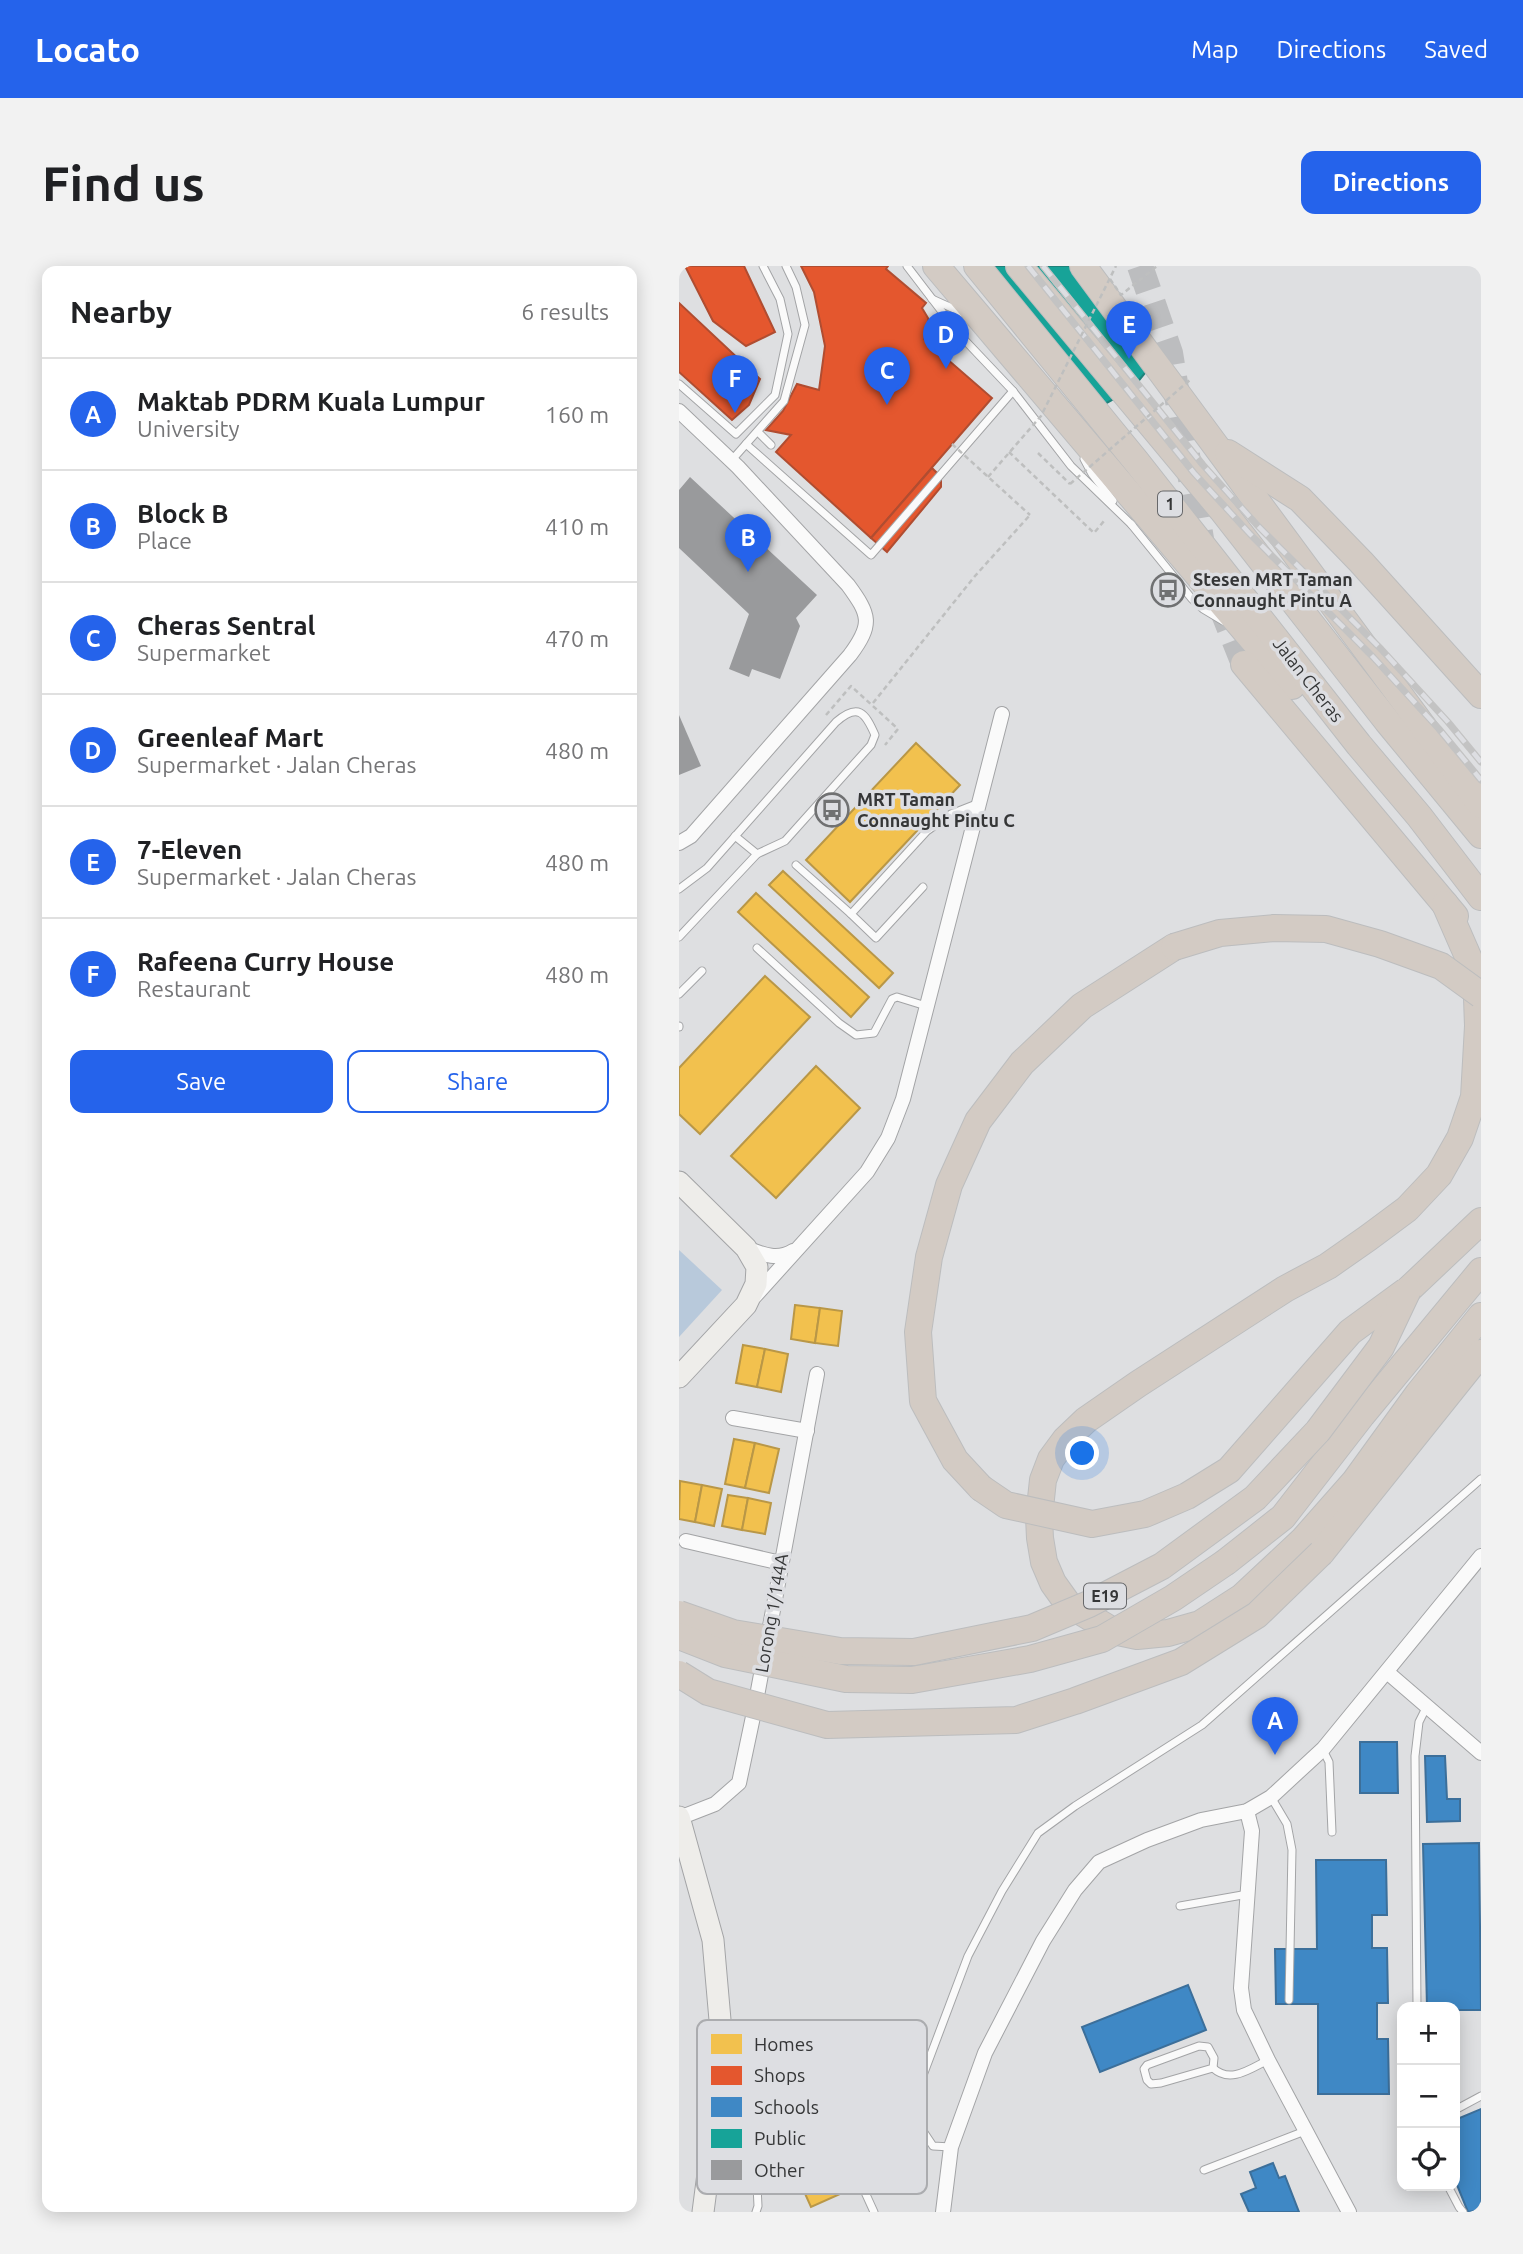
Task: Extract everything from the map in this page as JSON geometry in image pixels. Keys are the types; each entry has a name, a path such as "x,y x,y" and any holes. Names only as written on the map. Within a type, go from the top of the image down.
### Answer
{"highway":[{"path":"936,266 1317,714 1359,744"},
{"name":"Jalan Cheras","path":"977,266 1136,461 1481,897"},
{"name":"Jalan Cheras","path":"1019,266 1222,510 1379,711 1481,835"},
{"path":"1061,266 1088,303 1135,339"},
{"path":"1083,266 1481,805"},
{"path":"1213,443 1300,499 1481,695"},
{"path":"1244,664 1481,947"},
{"path":"1445,904 1469,959 1477,998 1477,1062 1474,1097 1460,1138 1439,1175 1407,1209 1368,1238 1328,1266 1285,1289 1137,1384 1086,1420 1065,1440 1051,1459 1043,1480 1039,1517 1044,1562 1053,1583 1068,1604 1113,1631 1137,1636 1168,1633 1200,1624 1242,1597 1303,1540 1355,1481 1418,1394 1481,1316"},
{"path":"1408,1290 1350,1332 1229,1470 1187,1496 1145,1514 1092,1524 1006,1505 981,1488 955,1460 923,1401 918,1332 929,1257 949,1185 978,1121 1023,1063 1082,1006 1174,947 1220,933 1274,928 1326,929 1380,944 1441,966 1481,995"},
{"name":"E19","path":"679,1614 733,1633 840,1651 914,1652 1033,1628 1089,1604 1162,1566 1255,1498 1318,1431 1381,1347 1408,1290 1481,1221"},
{"name":"E19","path":"679,1636 725,1654 846,1679 912,1680 1017,1662 1102,1639 1173,1598 1226,1562 1283,1517 1370,1404 1481,1271"},
{"path":"679,1674 708,1692 827,1725 939,1723 1016,1720 1181,1662 1257,1615 1321,1553 1481,1353"}],"street":[{"path":"679,411 735,464 848,585 860,602 867,621 864,637 850,654 691,836 679,843"},
{"path":"679,1377 867,1172 888,1138 903,1099 1002,714"},
{"path":"679,1182 746,1248 757,1267 756,1284 746,1306"},
{"path":"746,1248 770,1257 786,1255 797,1248"},
{"name":"Lorong 1/144A","path":"684,1813 715,1804 739,1783 817,1374"},
{"path":"733,1418 807,1431"},
{"path":"686,1541 781,1563"},
{"path":"943,2212 951,2147 985,2053 1043,1941 1075,1890 1099,1862 1201,1820 1247,1811 1271,1797 1323,1749 1481,1556"},
{"path":"1387,1672 1481,1753"},
{"path":"1247,1811 1252,1831 1241,1988 1244,2010 1349,2212"},
{"path":"684,1813 713,1940 720,2020"},
{"path":"703,2212 705,2194"}],"lane":[{"path":"679,384 736,434 775,395 788,330 780,299 763,266"},
{"path":"735,464 746,444 784,401 805,325 796,287 786,266"},
{"path":"907,266 959,334 1013,391 1071,466 1132,525"},
{"path":"931,299 982,322"},
{"path":"746,444 871,555 1013,391"},
{"path":"1063,415 1092,474 1192,599 1203,609 1248,636"},
{"path":"758,432 771,445"},
{"path":"679,890 707,868 836,722 846,713 857,711 867,716 875,735 871,746 785,841 757,854 679,937"},
{"path":"851,914 927,831 951,814 979,803"},
{"path":"735,836 757,854"},
{"path":"796,865 876,938 923,887"},
{"path":"757,948 839,1023 856,1035 874,1033 892,999 897,997 927,1006"},
{"path":"679,994 702,971"},
{"path":"927,2065 968,1956 1002,1891 1038,1833 1075,1806 1202,1725 1481,1479"},
{"path":"1417,2002 1415,1756 1419,1722 1427,1706"},
{"path":"1323,1749 1329,1762 1332,1832"},
{"path":"1271,1797 1287,1824 1292,1850 1289,2000"},
{"path":"1180,1906 1248,1894"},
{"path":"1199,2046 1208,2048 1214,2058 1213,2068 1151,2084 1144,2069 1152,2062 1199,2046"},
{"path":"1213,2068 1227,2077 1268,2060"},
{"path":"1460,2107 1481,2096"},
{"path":"1204,2170 1305,2131"},
{"path":"927,2137 933,2146 951,2147"},
{"path":"1451,2191 1463,2212"},
{"path":"756,2212 757,2194"},
{"path":"865,2194 873,2212"}],"path":[{"path":"988,477 1041,416 1116,266"},
{"path":"1110,279 1121,295 1157,266"},
{"path":"939,352 959,334"},
{"path":"1038,453 1070,484 1191,379"},
{"path":"872,704 975,576 1030,515 953,444"},
{"path":"1009,452 1094,533 1104,521"},
{"path":"825,716 851,686 898,729 884,746"}],"water":[{"path":"679,1250 722,1290 679,1337"}],"building: Homes":[{"path":"916,743 960,785 850,902 806,860"},
{"path":"783,871 893,973 879,988 769,885"},
{"path":"756,893 869,997 851,1017 738,912"},
{"path":"765,976 810,1017 700,1134 679,1114 679,1068"},
{"path":"816,1066 860,1108 776,1198 731,1156"},
{"path":"795,1305 820,1308 815,1343 791,1339"},
{"path":"820,1308 842,1311 838,1346 815,1343"},
{"path":"743,1345 765,1349 757,1387 736,1383"},
{"path":"765,1349 788,1354 781,1392 757,1387"},
{"path":"734,1439 755,1443 745,1488 725,1484"},
{"path":"755,1443 779,1449 769,1493 745,1488"},
{"path":"680,1481 702,1485 695,1522 679,1519"},
{"path":"702,1485 722,1489 714,1526 695,1522"},
{"path":"728,1495 748,1498 742,1530 722,1526"},
{"path":"748,1498 771,1503 765,1534 742,1530"},
{"path":"805,2194 840,2194 811,2207"}],"building: Shops":[{"path":"685,266 744,266 775,332 746,346 713,321"},
{"path":"801,266 888,266 886,269 926,303 922,308 929,326 924,339 992,398 871,538 776,452 791,435 766,430 783,411 797,384 819,390 825,346 814,292"},
{"path":"679,303 760,379 749,405 732,420 679,372"},
{"path":"932,468 941,477 941,487 887,552 871,538"}],"building: Schools":[{"path":"1360,1742 1397,1742 1398,1793 1360,1793"},
{"path":"1425,1756 1445,1756 1447,1799 1460,1799 1460,1821 1427,1822"},
{"path":"1479,1843 1481,2010 1460,2010 1460,2002 1427,2002 1423,1844"},
{"path":"1316,1860 1386,1860 1387,1915 1372,1915 1372,1948 1387,1948 1388,2003 1377,2003 1377,2039 1388,2039 1389,2094 1318,2094 1318,2004 1276,2004 1275,1949 1317,1949"},
{"path":"1188,1985 1206,2030 1100,2072 1082,2027"},
{"path":"1481,2109 1481,2210 1468,2212 1459,2191 1460,2118"},
{"path":"1273,2163 1279,2178 1285,2176 1299,2212 1249,2212 1241,2194 1256,2188 1250,2172"}],"building: Public":[{"path":"980,266 1087,266 1158,357 1132,389 1094,410"}],"building: Other":[{"path":"690,477 817,595 796,618 800,626 780,679 752,669 749,677 729,669 749,614 679,548 679,490"},
{"path":"679,715 701,766 679,775"}],"tunnel":[{"path":"1140,266 1170,353 1203,551"},
{"path":"1220,604 1244,664"}],"railway":[{"path":"1028,266 1194,473 1250,534 1373,657 1481,780"},
{"path":"1043,266 1203,465 1257,525 1381,649 1481,762"}],"place":[{"name":"7-Eleven","path":"1129,359"},
{"name":"Greenleaf Mart","path":"946,369"},
{"name":"Cheras Sentral","path":"887,405"},
{"name":"Rafeena Curry House","path":"735,413"},
{"name":"Block B","path":"748,572"},
{"name":"Stesen MRT Taman Connaught Pintu A","path":"1168,590"},
{"name":"MRT Taman Connaught Pintu C","path":"832,810"},
{"name":"Maktab PDRM Kuala Lumpur","path":"1275,1755"}]}
